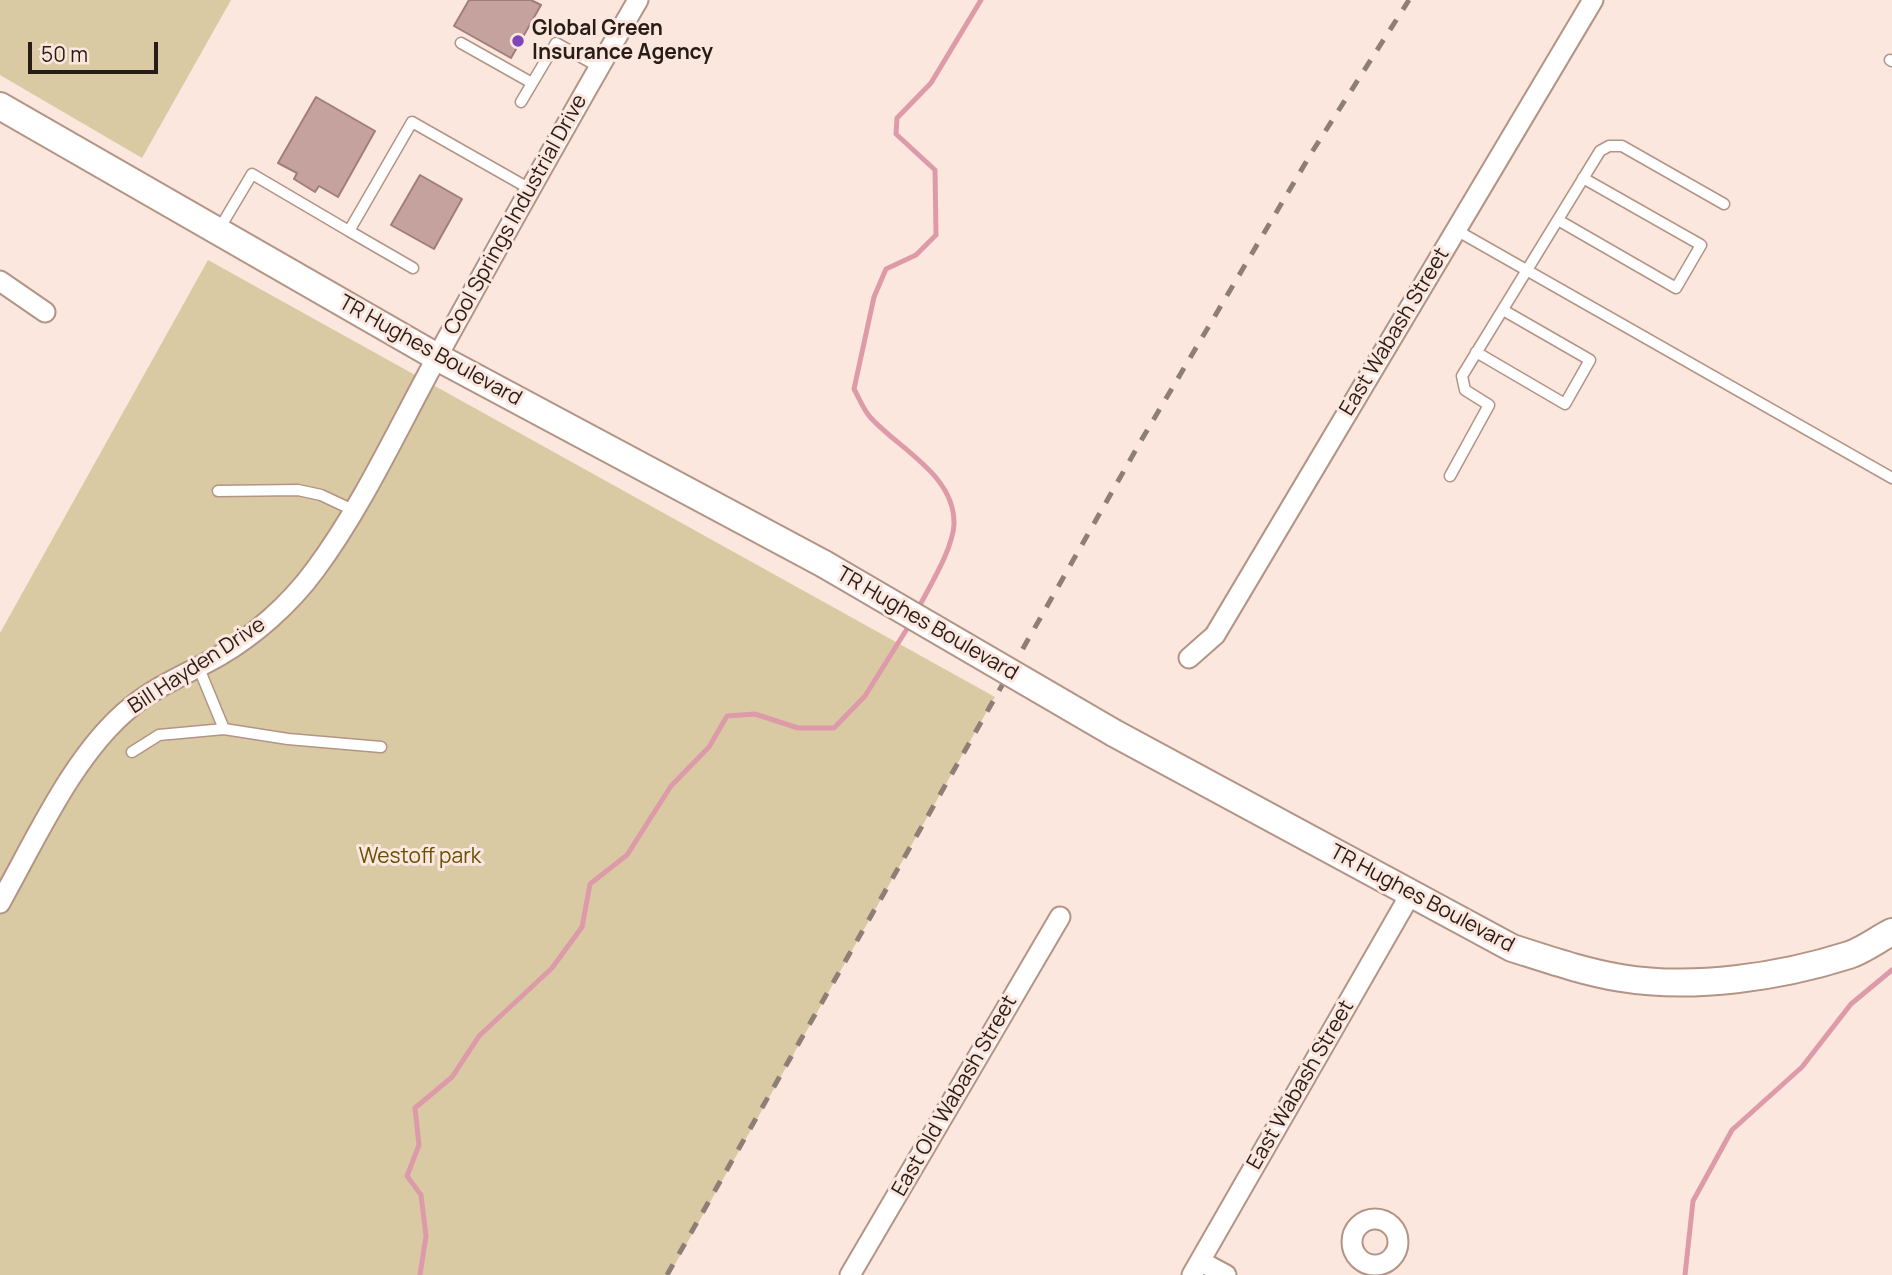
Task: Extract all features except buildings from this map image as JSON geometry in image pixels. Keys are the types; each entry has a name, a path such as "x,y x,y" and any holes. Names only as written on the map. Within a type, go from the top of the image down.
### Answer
{"main road":[{"name":"TR Hughes Boulevard","path":"0,106 437,356 824,564 1114,733 1512,948 1620,978 1684,983 1769,974 1852,954 1892,932"}],"street":[{"name":"Cool Springs Industrial Drive","path":"437,356 638,0"},
{"name":"East Wabash Street","path":"1189,658 1215,635 1594,0"},
{"path":"0,281 45,312"},
{"name":"Bill Hayden Drive","path":"0,903 75,771 100,737 131,707 171,679 236,645 280,610 315,571 353,510 437,356"},
{"name":"East Wabash Street","path":"1196,1268 1410,895"},
{"name":"East Old Wabash Street","path":"850,1275 1060,917"},
{"path":"1196,1268 1226,1275"}],"lane":[{"path":"461,43 532,83"},
{"path":"521,102 556,43 599,67"},
{"path":"349,231 412,122 530,189"},
{"path":"1450,476 1489,405 1465,390 1462,376 1601,151 1609,146 1622,146 1724,204"},
{"path":"218,231 252,174 413,268"},
{"path":"1558,220 1676,288 1701,245 1583,178"},
{"path":"1456,230 1892,478"},
{"path":"1476,352 1565,404 1590,360 1503,310"},
{"path":"218,491 298,490 321,495 353,510"},
{"path":"198,666 224,729"},
{"path":"132,752 159,735 224,729 288,739 380,747"}],"green space":[{"path":"0,0 231,0 142,158 0,75"},
{"name":"Westoff park","path":"208,260 995,697 669,1275 0,1275 0,633"}],"waterway":[{"path":"918,609 950,545 954,524 952,507 946,491 936,477 870,417 854,389 874,297 886,269 916,255 936,235 935,170 896,134 897,118 931,83 981,0"},
{"path":"420,1275 426,1236 421,1195 407,1176 419,1145 415,1108 452,1077 479,1036 552,968 582,927 590,884 627,855 671,786 709,747 727,716 755,714 798,728 834,728 865,696 910,624"},
{"path":"1685,1275 1693,1201 1732,1130 1802,1067 1851,1004 1892,970"}],"railway":[{"path":"667,1275 1142,439 1312,152 1409,0"}],"place":[{"name":"Global Green Insurance Agency","path":"518,41"}]}
